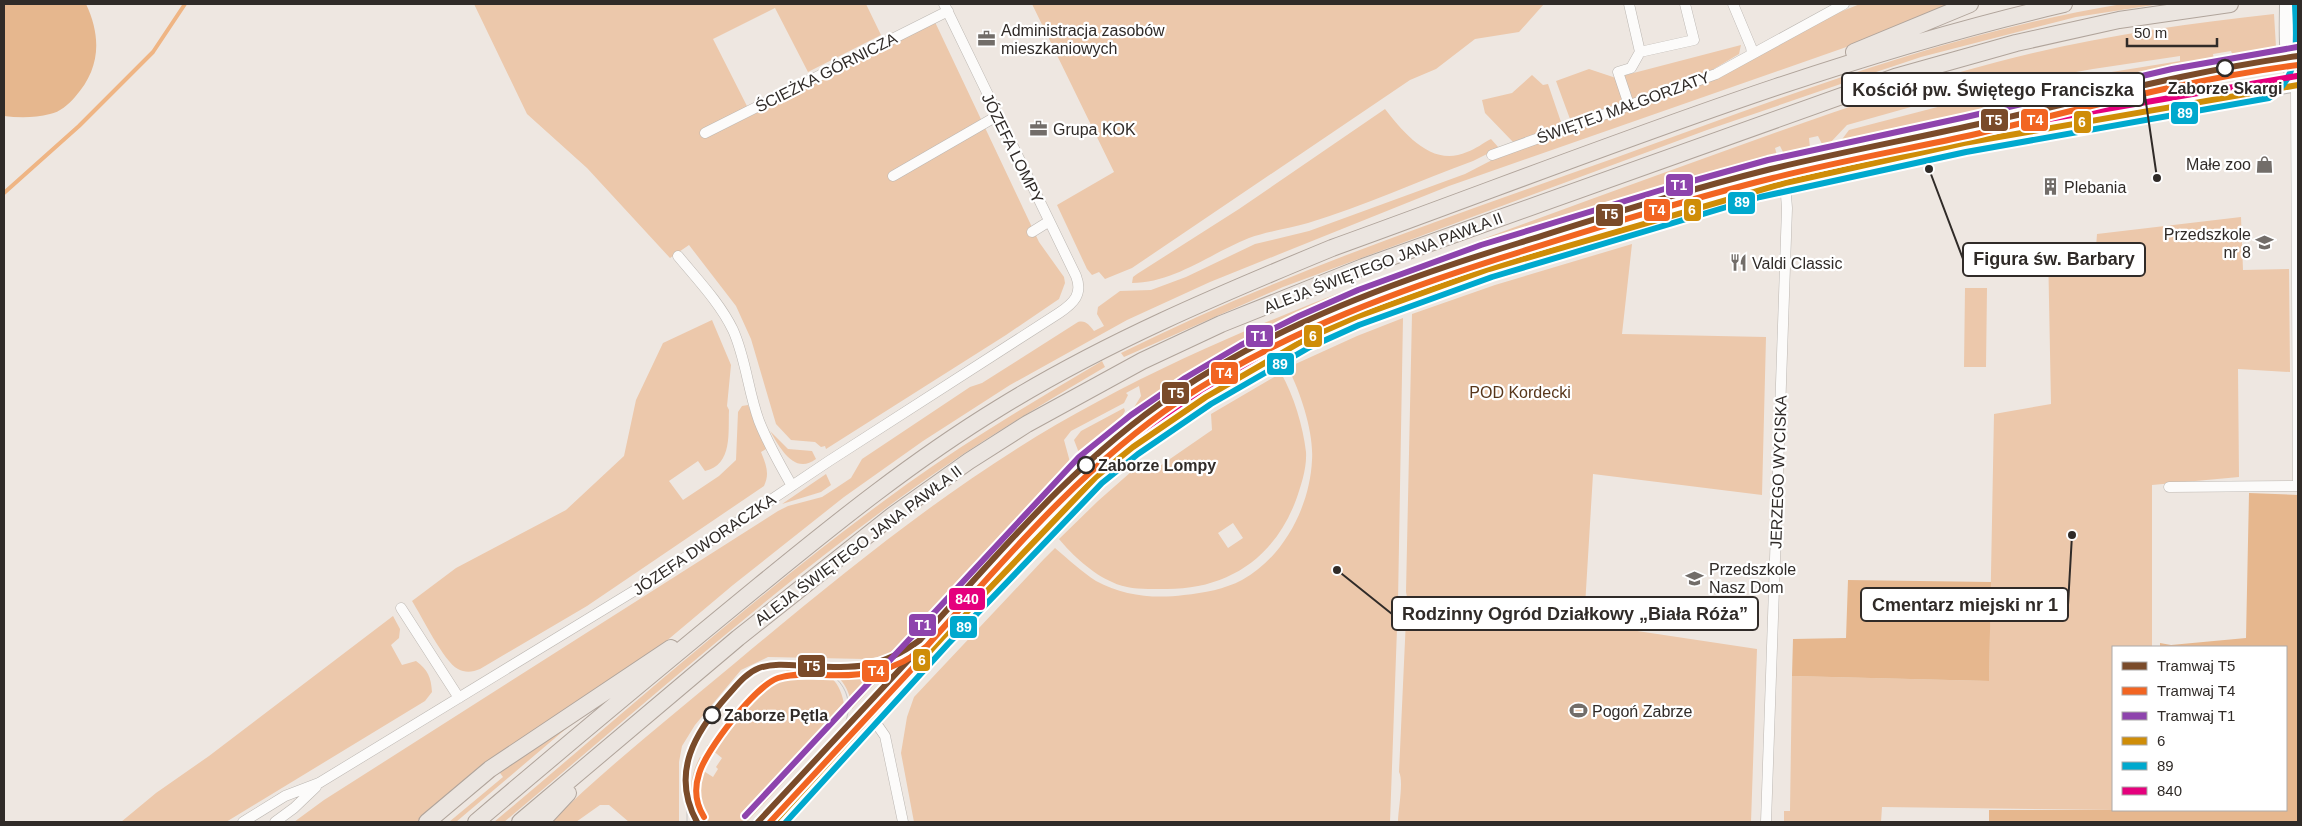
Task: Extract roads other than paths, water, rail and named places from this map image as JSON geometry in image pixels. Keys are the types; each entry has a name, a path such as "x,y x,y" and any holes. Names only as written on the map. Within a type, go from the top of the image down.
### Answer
{"main road":[{"path":"1759,94 1902,31 1970,4"},
{"name":"ALEJA ŚWIĘTEGO JANA PAWŁA II","path":"476,822 716,621 839,521 939,447 998,408 1121,340 1332,248 1759,94 1905,45 2064,4"},
{"name":"ALEJA ŚWIĘTEGO JANA PAWŁA II","path":"520,822 798,589 936,484 1027,424 1142,361 1221,324 1364,267 1895,77 2016,43 2119,20 2230,4"},
{"path":"427,822 490,769 647,663 716,621"},
{"path":"541,822 597,759"}],"street":[{"path":"1629,4 1640,52 1631,68 1618,72 1629,106"},
{"path":"1640,52 1694,40 1685,4"},
{"path":"1733,4 1751,47 1752,54"},
{"path":"2169,487 2298,486 2298,84 2290,75 2287,63 2286,4"},
{"name":"ŚWIĘTEJ MAŁGORZATY","path":"1492,155 1716,74 1839,5"},
{"name":"JÓZEFA LOMPY","path":"946,7 1048,222 1076,276 1079,293"},
{"name":"ŚCIEŻKA GÓRNICZA","path":"705,132 946,7"},
{"path":"2266,90 2275,84 2282,75 2287,63"},
{"path":"774,822 1038,535 1096,477 1154,432 1240,377 1306,339 1356,317 1448,283 1615,231 1785,182 1964,143 2298,84"},
{"path":"893,176 997,116"},
{"name":"JERZEGO WYCISKA","path":"1766,822 1787,201 1785,182"},
{"path":"1032,232 1048,222"},
{"path":"678,256 724,314 733,330 745,366 759,420 772,450 792,486"},
{"name":"JÓZEFA DWORACZKA","path":"243,822 285,796 319,783 647,583 792,486 1059,313 1072,304 1079,293"},
{"path":"402,608 459,698"},
{"path":"871,716 885,736 903,822"},
{"name":"JÓZEFA DWORACZKA","path":"275,822 294,808 319,783"}],"waterway":[{"path":"4,193 79,126 153,52 185,4"}],"tram line":[{"name":"T1","path":"745,816 1079,457 1131,415 1185,378 1241,345 1299,316 1358,290 1481,245 1671,187 1768,160 1966,117 2172,69 2297,47"},
{"name":"T5","path":"697,822 689,804 686,787 686,770 690,754 705,724 738,683 746,676 754,670 770,665 838,667 866,665 879,662 905,650 920,640 1009,541 1071,478 1104,448 1174,394 1255,346 1298,325 1385,288 1429,272 1644,204 1739,177 2176,78 2298,56"},
{"name":"T4","path":"704,817 699,807 696,791 697,780 703,764 732,720 768,683 789,675 865,674 891,667 915,655 927,646 1046,516 1110,455 1179,401 1260,353 1346,314 1434,280 1585,232 1742,186 1823,166 1976,134 2176,86 2298,65"},
{"name":"T5","path":"758,822 917,651"},
{"name":"T4","path":"770,822 923,657"},
{"path":"809,666 822,669 832,675 846,692 848,713 845,725 838,736"},
{"path":"687,794 687,822"}],"place":[{"name":"Administracja zasobów mieszkaniowych","path":"987,39"},
{"name":"Zaborze Skargi","path":"2225,68"},
{"name":"Grupa KOK","path":"1039,129"},
{"name":"Małe zoo","path":"2265,164"},
{"name":"Figura św. Barbary","path":"1929,169"},
{"name":"Kościół pw. Świętego Franciszka","path":"2157,178"},
{"name":"Plebania","path":"2050,187"},
{"name":"Przedszkole nr 8","path":"2265,243"},
{"name":"Valdi Classic","path":"1738,263"},
{"name":"Zaborze Lompy","path":"1086,465"},
{"name":"Cmentarz miejski nr 1","path":"2072,535"},
{"name":"Rodzinny Ogród Działkowy „Biała Róża”","path":"1337,570"},
{"name":"Przedszkole Nasz Dom","path":"1695,578"},
{"name":"Pogoń Zabrze","path":"1578,711"},
{"name":"Zaborze Pętla","path":"712,715"}],"park label":[{"name":"POD Kordecki","path":"1520,392"}]}
